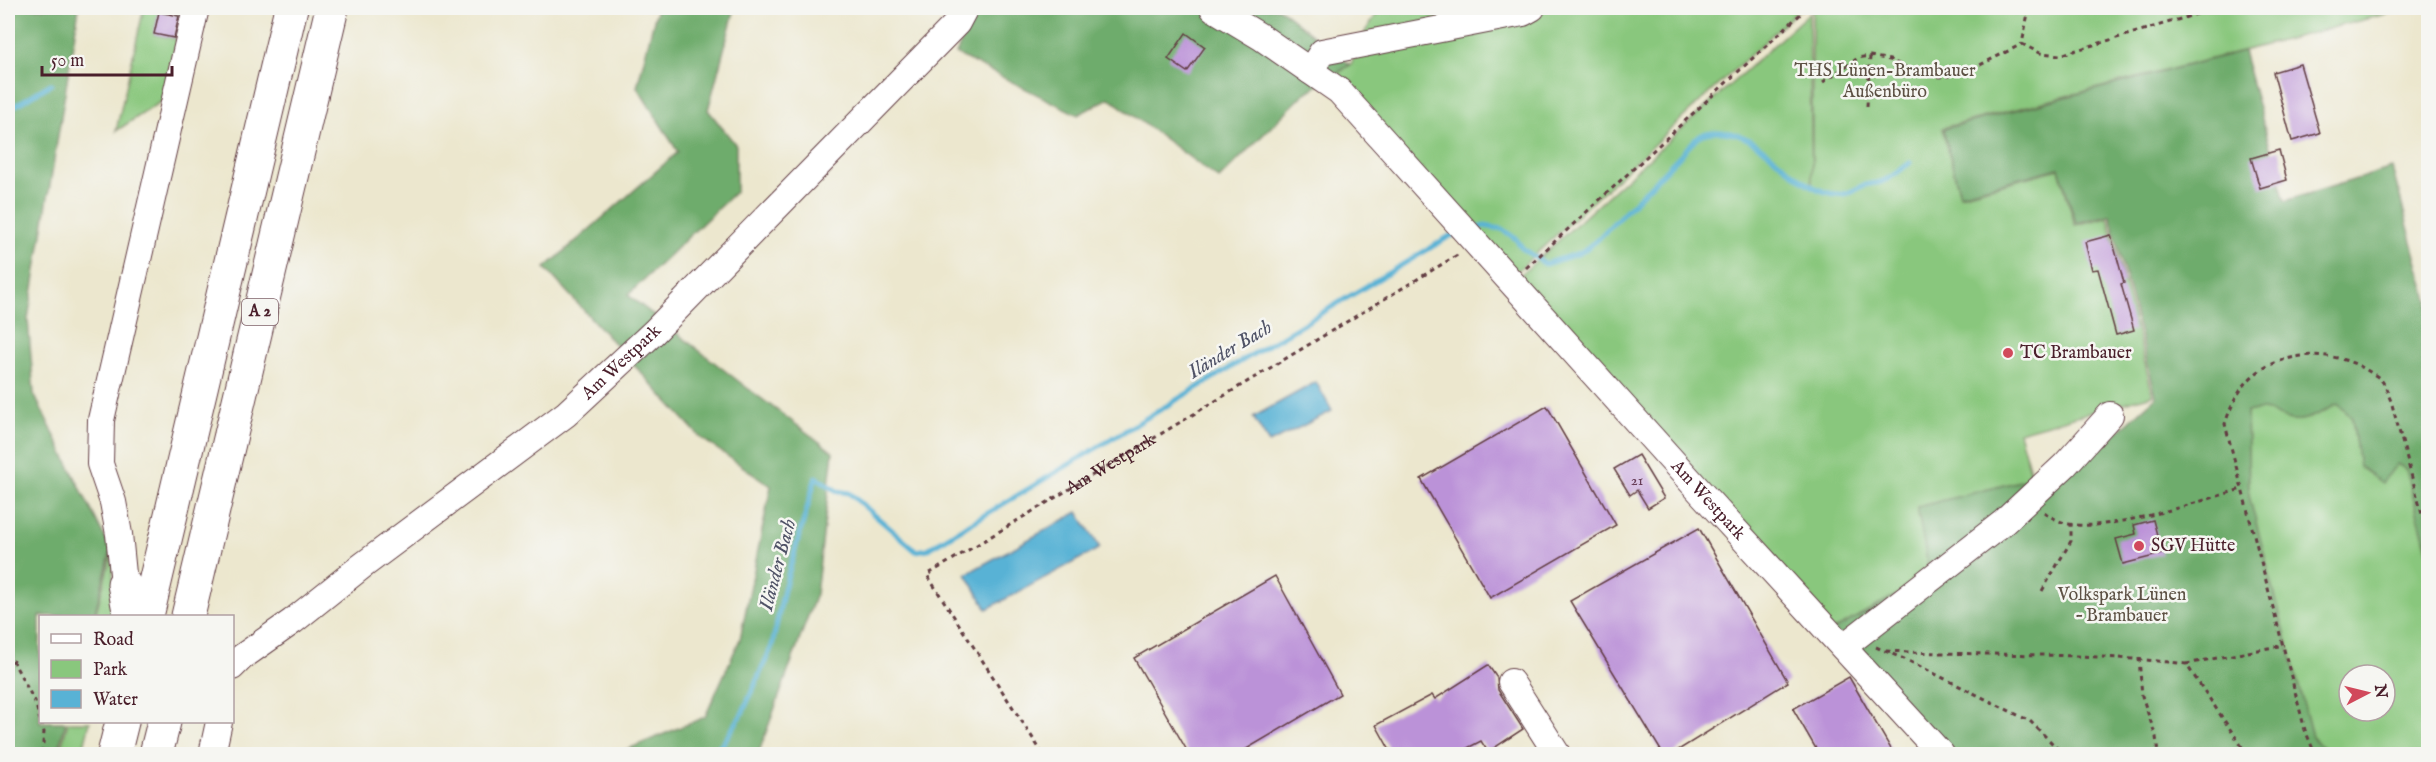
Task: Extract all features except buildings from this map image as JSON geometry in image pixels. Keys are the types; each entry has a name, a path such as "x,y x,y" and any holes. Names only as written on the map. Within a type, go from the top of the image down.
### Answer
{"highway":[{"name":"A 2","path":"147,615 291,8"},
{"name":"A 2","path":"188,615 332,8"},
{"path":"124,584 130,615"},
{"path":"114,754 122,723"},
{"path":"156,754 164,723"}],"lane":[{"path":"124,584 120,534 113,502 100,464 101,420 196,8"},
{"name":"Am Westpark","path":"234,665 362,566 566,414 654,332 957,23 965,8"},
{"name":"Am Westpark","path":"1213,8 1340,91 1469,235 1849,642 1941,754"},
{"path":"1310,71 1322,52 1523,13 1532,8"},
{"path":"1849,642 2004,522 2065,465 2110,415"},
{"path":"1511,682 1557,754"},
{"path":"212,754 219,723"}],"path":[{"path":"171,14 172,8"},
{"path":"1536,258 1807,8"},
{"path":"2022,44 2029,8"},
{"path":"2022,44 2040,52 2060,55 2217,8"},
{"path":"1823,82 1858,58 1870,56 1890,60 1924,76 1945,77 1970,70 2022,44"},
{"path":"1867,106 1870,56"},
{"name":"Am Westpark","path":"1043,754 927,575 1469,235"},
{"path":"2319,754 2313,749 2305,730 2224,424 2232,402 2244,386 2263,369 2310,355 2336,356 2360,366 2382,380 2391,401 2428,536"},
{"path":"2029,499 2052,518 2071,524 2091,525 2121,521 2242,489"},
{"path":"2042,591 2071,541 2071,524"},
{"path":"1849,642 1886,651 2139,658 2186,664 2284,645"},
{"path":"1886,651 2030,721 2063,754"},
{"path":"8,652 35,702 39,715"},
{"path":"2139,658 2142,696 2156,737 2158,754"},
{"path":"2186,664 2247,754"},
{"path":"42,723 44,732 42,754"}],"green space":[{"path":"8,8 79,8 28,319 34,394 111,550 94,615 39,615 39,723 66,723 57,754 8,754"},
{"path":"150,8 168,8 167,13 159,12 154,34 176,39 181,16 175,15 176,8 184,8 162,101 116,131 143,12"},
{"path":"657,8 735,8 708,110 736,145 736,191 628,295 833,452 816,594 759,752 756,754 616,754 705,717 740,639 771,486 701,438 545,268 678,152 637,87"},
{"path":"982,8 1279,8 1350,65 1304,94 1219,179 1109,98 1078,115 956,54 971,20"},
{"path":"1381,8 1801,8 1511,277 1326,82 1351,64 1366,30"},
{"name":"THS Lünen-Brambauer Außenbüro","path":"1815,8 2398,8 2398,11 1942,128 1960,195 2059,169 2075,225 2108,217 2153,395 2019,432 2032,478 1917,507 1931,576 1830,632 1515,280 1809,13 1812,184 1812,10"},
{"name":"Volkspark Lünen – Brambauer","path":"2243,51 2285,201 2392,168 2428,300 2428,553 2406,469 2397,464 2382,483 2359,466 2352,418 2338,404 2316,415 2298,420 2286,419 2262,410 2247,412 2249,496 2312,737 2329,754 1941,754 1830,632 1930,576 1917,507 2033,478 2085,461 2156,397 2110,215 2076,223 2059,168 1960,194 1943,129"},
{"path":"2338,404 2352,418 2359,466 2397,464 2406,469 2428,553 2428,754 2329,754 2312,737 2249,496 2247,412 2262,410 2293,420 2310,417"},
{"path":"112,552 115,615 95,615"},
{"path":"68,723 90,723 82,754 59,754"}],"water":[{"path":"1316,382 1332,411 1269,443 1253,417"},
{"path":"1078,512 1100,548 987,609 966,574"}],"waterway":[{"path":"8,110 51,84"},
{"name":"Iländer Bach","path":"1475,229 1484,226 1502,229 1516,239 1523,249 1545,264 1580,253 1596,241 1697,138 1709,132 1740,136 1770,154 1798,177 1827,193 1843,194 1865,185 1881,182 1910,163"},
{"name":"Iländer Bach","path":"713,754 742,714 772,646 784,589 816,477 837,491 849,493 916,551 928,549 1450,236 1457,234"}],"place":[{"name":"TC Brambauer","path":"2008,353"},
{"name":"SGV Hütte","path":"2139,546"}]}
